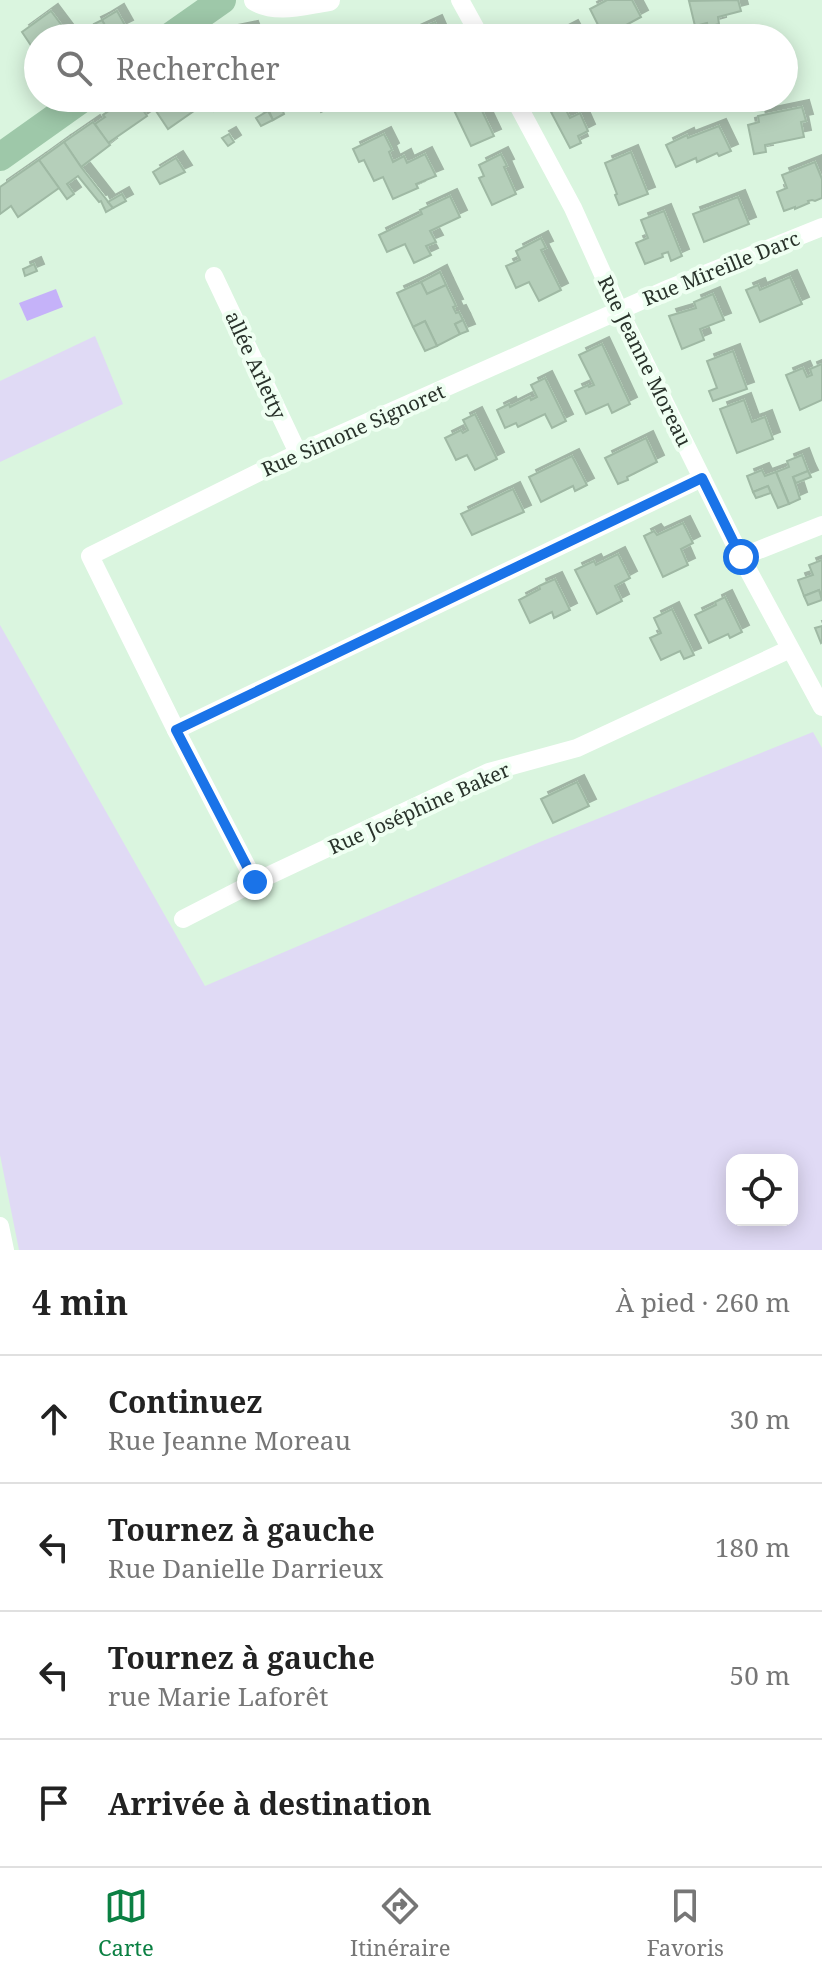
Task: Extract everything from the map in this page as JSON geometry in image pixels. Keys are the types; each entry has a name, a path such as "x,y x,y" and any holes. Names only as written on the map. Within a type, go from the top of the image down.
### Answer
{"main road":[{"path":"186,24 213,2"},
{"path":"0,157 63,112"}],"street":[{"path":"255,0 274,7 329,0"},
{"path":"460,0 473,24"},
{"name":"Rue Jeanne Moreau","path":"522,112 573,208 619,310 741,557 822,707"},
{"name":"Rue Mireille Darc","path":"619,310 822,227"},
{"name":"allée Arletty","path":"214,276 298,453"},
{"name":"Rue Simone Signoret","path":"176,730 90,556 298,453 619,310"},
{"path":"255,882 176,730 702,478"},
{"path":"741,557 822,525"},
{"name":"Rue Joséphine Baker","path":"183,919 489,772 577,748 790,649"},
{"path":"0,1226 5,1250"}],"shaded area":[{"path":"56,289 63,307 27,321 19,303"},
{"path":"95,336 123,404 0,462 0,381"},
{"path":"0,625 205,986 540,842 813,732 822,748 822,1250 19,1250 0,1155"}],"building":[{"path":"607,0 632,0 641,17 628,24 598,24 590,9"},
{"path":"738,0 741,11 718,17 719,24 695,24 689,1"},
{"path":"51,11 61,24 33,24"},
{"path":"117,11 124,24 104,24 102,20"},
{"path":"802,107 806,121 801,122 804,137 765,145 766,152 754,154 748,125 759,122 758,116 798,112 798,108"},
{"path":"107,112 144,112 147,116 108,143 95,124 105,117 103,115"},
{"path":"157,112 192,112 168,129"},
{"path":"269,112 283,112 284,114 273,120"},
{"path":"269,112 273,120 261,126 256,118"},
{"path":"455,112 483,112 494,136 471,146"},
{"path":"551,112 567,112 570,118 580,113 588,131 578,136 581,143 570,148"},
{"path":"93,122 110,145 81,167 64,142"},
{"path":"719,126 731,151 719,156 717,153 697,162 696,158 676,167 666,145"},
{"path":"229,134 234,142 228,146 222,138"},
{"path":"384,134 392,150 389,152 393,162 404,156 407,163 425,154 436,176 393,199 383,177 374,181 364,160 359,162 353,149"},
{"path":"64,142 113,208 106,212 101,201 78,176 67,184 74,194 67,199 39,160"},
{"path":"631,152 648,194 619,205 605,163"},
{"path":"501,154 516,194 492,205 479,178 484,176 479,165"},
{"path":"176,158 185,172 160,184 153,172"},
{"path":"39,160 59,188 18,217 11,206 0,214 0,187"},
{"path":"815,162 822,179 822,198 784,211 777,192 787,188 782,175"},
{"path":"122,194 126,201 113,208 108,202"},
{"path":"450,196 460,217 430,231 436,242 426,246 431,255 414,263 405,244 387,252 379,235"},
{"path":"738,197 749,224 704,242 693,214"},
{"path":"664,211 682,256 671,261 668,252 645,264 636,243 648,238 641,220"},
{"path":"541,238 546,248 541,250 561,290 539,301 529,282 516,288 506,266 520,260 516,251"},
{"path":"34,264 37,271 25,276 23,269"},
{"path":"440,272 446,285 427,294 421,282"},
{"path":"790,277 802,304 760,322 746,290 758,285 760,290"},
{"path":"421,282 427,294 446,285 456,306 453,307 463,320 455,324 460,334 437,346 425,321 413,327 397,293"},
{"path":"713,294 724,320 700,329 704,340 682,349 669,316 696,308 694,302"},
{"path":"463,320 468,331 460,334 455,324"},
{"path":"425,321 437,346 425,351 413,327"},
{"path":"602,344 630,404 612,413 608,404 586,414 575,391 594,385 579,355"},
{"path":"733,351 747,389 713,401 709,391 717,388 707,361"},
{"path":"822,364 822,400 800,410 786,375 803,368 807,377 812,375 810,369"},
{"path":"545,378 566,421 552,428 545,414 518,427 516,423 505,428 497,410 537,397 531,385"},
{"path":"744,400 752,422 765,417 773,439 737,453 720,409"},
{"path":"475,414 497,459 475,470 467,455 456,460 445,438 468,430 463,420"},
{"path":"646,438 657,462 618,484 605,458"},
{"path":"802,455 808,471 793,477 800,499 789,504 776,472 789,467 787,461"},
{"path":"572,456 587,485 575,491 573,486 541,502 529,477"},
{"path":"762,470 765,476 776,472 789,504 778,508 768,486 753,492 747,476"},
{"path":"808,471 811,477 796,483 793,477"},
{"path":"768,486 771,493 756,498 753,492"},
{"path":"513,489 524,512 472,535 461,514"},
{"path":"683,523 693,543 681,549 688,565 663,577 644,536 654,531 657,535"},
{"path":"618,554 630,578 615,586 622,601 597,614 575,570 594,561 596,565"},
{"path":"822,560 822,597 819,590 804,596 798,580 813,575 809,565"},
{"path":"555,579 570,610 554,618 552,612 530,623 519,600"},
{"path":"819,590 822,600 808,605 804,596"},
{"path":"725,597 742,632 730,638 728,634 709,643 695,615"},
{"path":"672,609 694,655 684,659 680,651 661,660 650,638 661,633 654,618"},
{"path":"822,626 822,642 821,643 815,628"},
{"path":"577,782 589,806 553,823 541,799"}],"route":[{"path":"255,882 176,730 702,478 741,557"}]}
